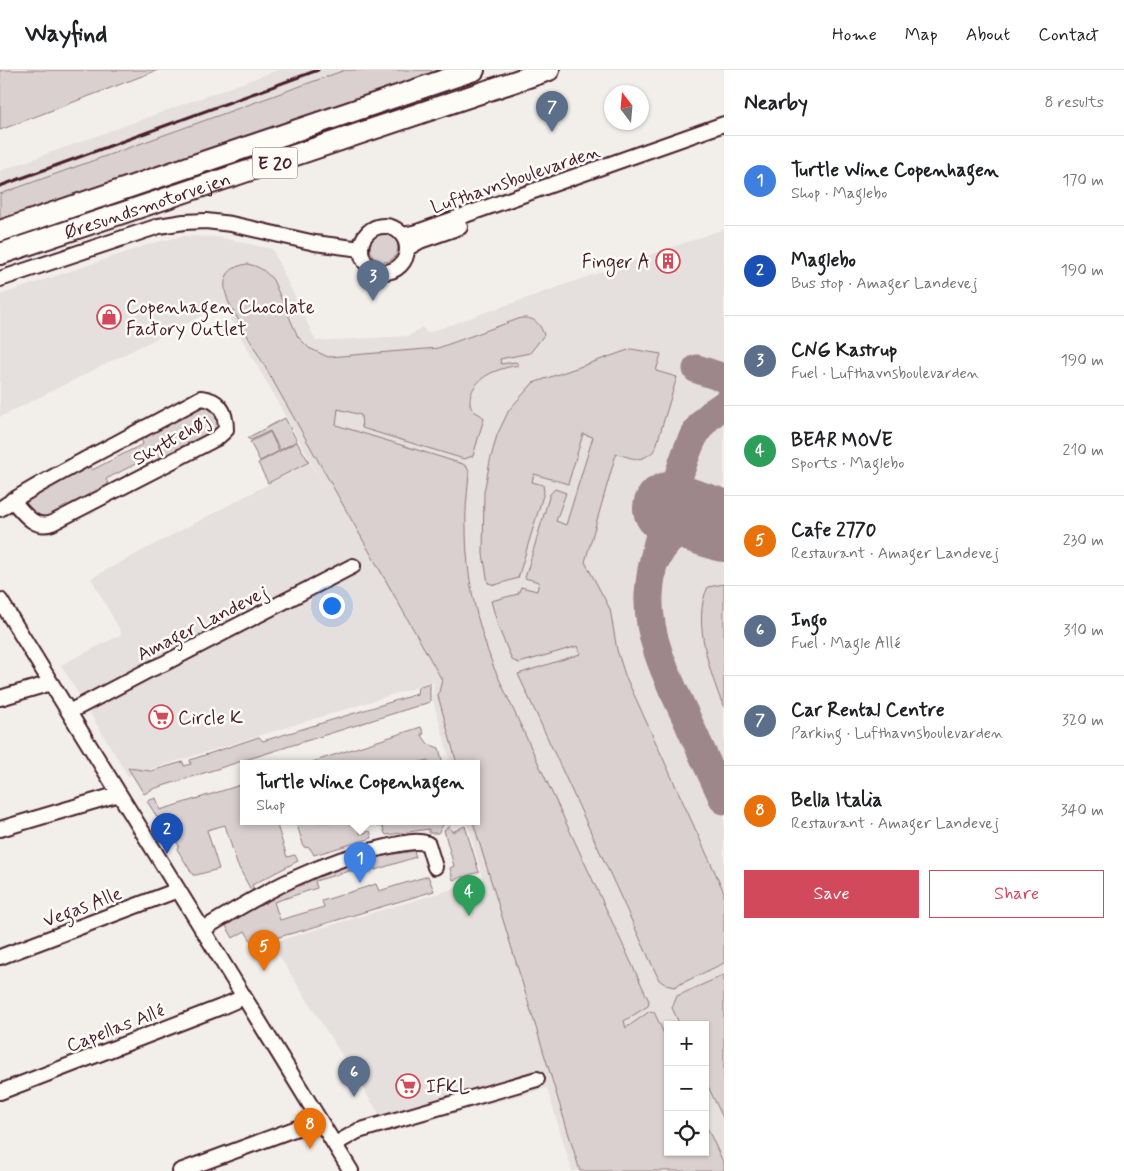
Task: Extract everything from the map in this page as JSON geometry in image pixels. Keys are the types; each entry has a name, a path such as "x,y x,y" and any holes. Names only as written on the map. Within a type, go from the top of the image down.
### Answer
{"highway":[{"name":"Øresundsmotorvejen","path":"0,231 474,70"},
{"name":"Øresundsmotorvejen","path":"0,254 549,70"}],"street":[{"name":"Lufthavnsboulevarden","path":"402,235 420,231 724,124"},
{"name":"Lufthavnsboulevarden","path":"408,248 420,241 724,134"},
{"path":"0,279 159,226 184,222 206,221 231,224 315,244 361,249"},
{"path":"379,227 393,228 402,235 408,248 407,256 398,268 384,273 371,268 362,256 361,249 366,235 379,227"},
{"name":"Skyttehøj","path":"0,509 12,500 201,398 212,399 221,408 226,418 226,430 217,438 45,526 31,521 12,500"},
{"name":"Amager Landevej","path":"69,712 353,566"},
{"path":"0,600 351,1171"},
{"path":"0,698 51,683"},
{"path":"0,829 119,794"},
{"path":"202,930 250,900 304,873 357,854 399,844 423,842 428,844 435,867"},
{"name":"Vegas Alle","path":"0,957 178,890"},
{"name":"Capellas Allé","path":"0,1092 244,997"},
{"path":"335,1144 358,1131 537,1080"},
{"path":"180,1171 319,1120"}],"shaded area":[{"path":"0,70 158,70 0,130"},
{"path":"278,70 345,70 0,194 0,171"},
{"path":"345,70 431,70 433,73 0,219 0,194"},
{"path":"724,229 724,1171 572,1171 547,1088 390,1131 271,943 483,880 468,825 480,825 480,760 450,760 432,697 434,682 128,776 61,665 122,634 91,578 310,462 324,485 223,305 0,417 0,295 153,243 184,236 218,237 272,249 316,341 409,336 422,327 427,333"},
{"path":"384,234 394,238 398,248 394,258 384,262 374,258 370,248 374,238"},
{"path":"247,264 261,269 267,274 273,280 298,337 309,348 328,357 438,348 521,318 533,320 541,327 544,335 530,353 500,359 501,364 516,362 519,365 491,373 474,387 470,406 484,418 473,456 464,459 362,428 361,415 338,409 336,425 463,464 467,467 469,472 466,506 466,545 470,581 477,615 494,668 649,1001 648,1006 624,1021 626,1028 650,1011 654,1012 664,1033 664,1156 709,1156 709,1132 724,1164 724,1171 580,1171 474,825 480,825 480,760 456,760 438,696 442,680 229,303 226,296 225,283 226,278 233,269"},
{"path":"631,349 661,354 656,371 677,377 655,450 645,457 637,459 616,454 585,562 610,609 617,650 625,675 724,892 724,963 674,987 666,985 659,980 518,674 580,654 578,646 519,663 512,660 499,629 491,601 518,594 521,587 537,591 539,582 525,578 550,494 555,489 566,493 556,521 566,525 593,437 583,434 568,484 534,474 532,482 543,485 544,492 518,578 495,585 488,583 483,554 484,492 497,435 509,410 533,383"},
{"path":"204,403 214,408 221,425 215,433 161,460 157,453 106,479 108,488 48,519 42,520 28,509 27,498 87,462 92,470 143,444 139,434"},
{"path":"285,418 297,441 280,450 270,431 251,440 247,438"},
{"path":"270,432 279,451 260,461 250,442"},
{"path":"297,442 309,462 268,483 258,463"},
{"path":"724,584 724,708 705,648 702,615 703,600 708,587"},
{"path":"430,683 430,702 245,760 240,760 240,762 153,789 144,794 128,768 151,771 183,762 184,766 191,764 190,760 259,737 263,741 417,694 418,687"},
{"path":"421,727 424,734 421,734 428,744 439,748 442,760 428,760 318,760"},
{"path":"240,785 240,825 277,825 287,857 295,855 298,861 252,885 254,889 251,890 237,864 225,825 207,830 219,869 193,875 177,849 179,846 177,842 173,843 147,801 156,798 160,810"},
{"path":"297,825 357,825 360,834 370,831 372,838 314,855 310,848 304,847"},
{"path":"377,825 443,825 438,833 429,833 429,829 387,835 383,827"},
{"path":"449,826 452,832 465,826 479,872 453,880 450,868 454,866 444,830"},
{"path":"414,851 416,857 375,870 373,864 315,881 317,888 274,902 280,920 324,907 322,901 376,884 379,891 428,876 434,891 253,944 245,931 233,938 226,926 269,897 336,868 369,858"},
{"path":"724,975 724,1120 709,1088 709,1021 678,1021 672,1008 677,996"}],"taxiway":[{"path":"697,369 724,378"},
{"path":"724,405 704,422 691,441 659,540 652,567 649,595 651,627 660,658 724,800"},
{"path":"656,559 668,541 684,530 702,526 723,526"}],"runway":[{"path":"669,508 724,526"}],"railway":[{"path":"0,186 318,70"}],"place":[{"name":"Car Rental Centre","path":"552,132"},
{"name":"Finger A","path":"668,261"},
{"name":"CNG Kastrup","path":"373,301"},
{"name":"Copenhagen Chocolate Factory Outlet","path":"109,317"},
{"name":"Circle K","path":"161,717"},
{"name":"Maglebo","path":"167,854"},
{"name":"Turtle Wine Copenhagen","path":"360,883"},
{"name":"BEAR MOVE","path":"469,916"},
{"name":"Cafe 2770","path":"264,971"},
{"name":"IFKL","path":"408,1086"},
{"name":"Ingo","path":"354,1097"},
{"name":"Bella Italia","path":"310,1149"}]}
